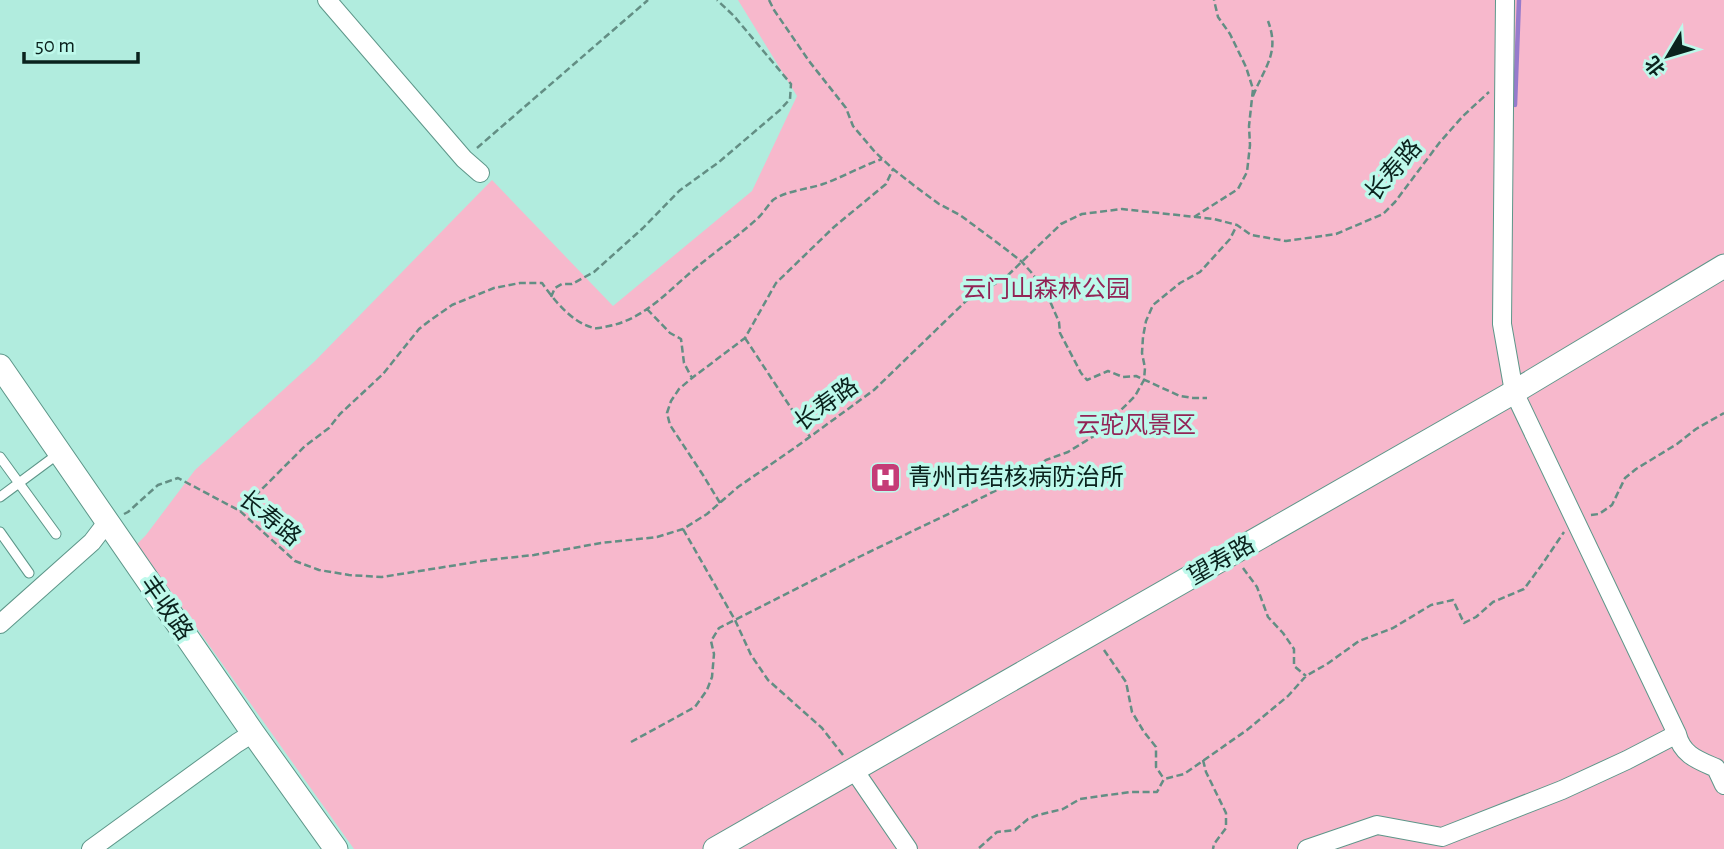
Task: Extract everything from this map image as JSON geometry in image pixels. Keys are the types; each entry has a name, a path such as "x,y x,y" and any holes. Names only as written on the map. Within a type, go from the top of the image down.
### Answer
{"street":[{"path":"327,0 464,159 480,173"},
{"path":"1505,0 1502,324 1514,392 1679,743 1690,757 1720,761 1724,785"},
{"name":"望寿路","path":"715,849 1514,392 1724,266"},
{"name":"丰收路","path":"0,366 336,849"},
{"path":"0,624 92,542 108,521"},
{"path":"90,849 253,733"},
{"path":"1307,849 1377,825 1442,837 1562,790 1677,734"},
{"path":"854,770 908,849"}],"lane":[{"path":"0,497 60,452"},
{"path":"0,457 56,534"},
{"path":"0,532 29,573"}],"path":[{"path":"464,159 648,0"},
{"path":"551,297 555,288 562,284 572,284 594,272 679,191 744,141 790,99 791,84 734,16 717,0"},
{"path":"769,0 809,61 846,108 853,126 882,159 939,204 960,215 1021,261 1046,292 1059,322 1060,333 1087,380 1108,371 1123,377 1136,376 1180,396 1207,398"},
{"path":"1194,217 1237,189 1247,172 1253,89 1247,67 1218,17 1214,0"},
{"path":"1252,99 1273,53 1273,34 1268,20"},
{"name":"长寿路","path":"108,521 128,512 158,485 178,478 240,511 295,561 318,570 382,577 601,543 657,537 683,529 874,390 967,300 1005,278 1060,224 1082,215 1122,209 1214,219 1237,225 1251,235 1286,241 1336,234 1383,214 1440,142 1478,100 1492,89 1505,86"},
{"path":"240,511 383,374 419,329 452,305 507,286 542,283 551,297 580,322 596,329 630,320 647,309 760,215 773,200 784,194 827,183 882,159"},
{"path":"720,503 670,425 667,413 671,401 679,389 745,338 776,284 834,227 886,184 893,169"},
{"path":"631,743 695,707 712,677 714,654 711,641 719,628 1007,485 1046,460 1068,452 1097,434 1135,396 1144,380 1143,337 1153,305 1180,283 1200,272 1230,239 1237,225"},
{"path":"647,309 670,333 681,339 684,363 692,378"},
{"path":"745,338 810,437"},
{"path":"979,848 997,832 1015,830 1028,819 1063,809 1080,799 1130,792 1157,792 1164,779 1184,774 1247,730 1288,696 1306,676 1359,641 1393,628 1431,605 1453,600 1464,623 1476,617 1493,602 1524,589 1575,518 1599,513 1612,505 1625,478 1696,429 1724,414"},
{"path":"683,529 735,620 751,655 768,680 822,728 854,770"},
{"path":"1236,551 1243,569 1257,587 1268,617 1294,649 1294,666 1306,676"},
{"path":"1094,633 1126,682 1132,712 1156,747 1156,767 1164,779"},
{"path":"1203,760 1226,813 1226,828 1213,849"}],"green space":[{"name":"云门山森林公园","path":"738,0 1724,0 1724,849 354,849 137,544 195,470 315,361 492,180 613,306 752,191 797,96"}],"waterway":[{"path":"1515,105 1519,0"}],"place":[{"name":"青州市结核病防治所","path":"885,477"}],"park label":[{"name":"云驼风景区","path":"1136,425"}]}
